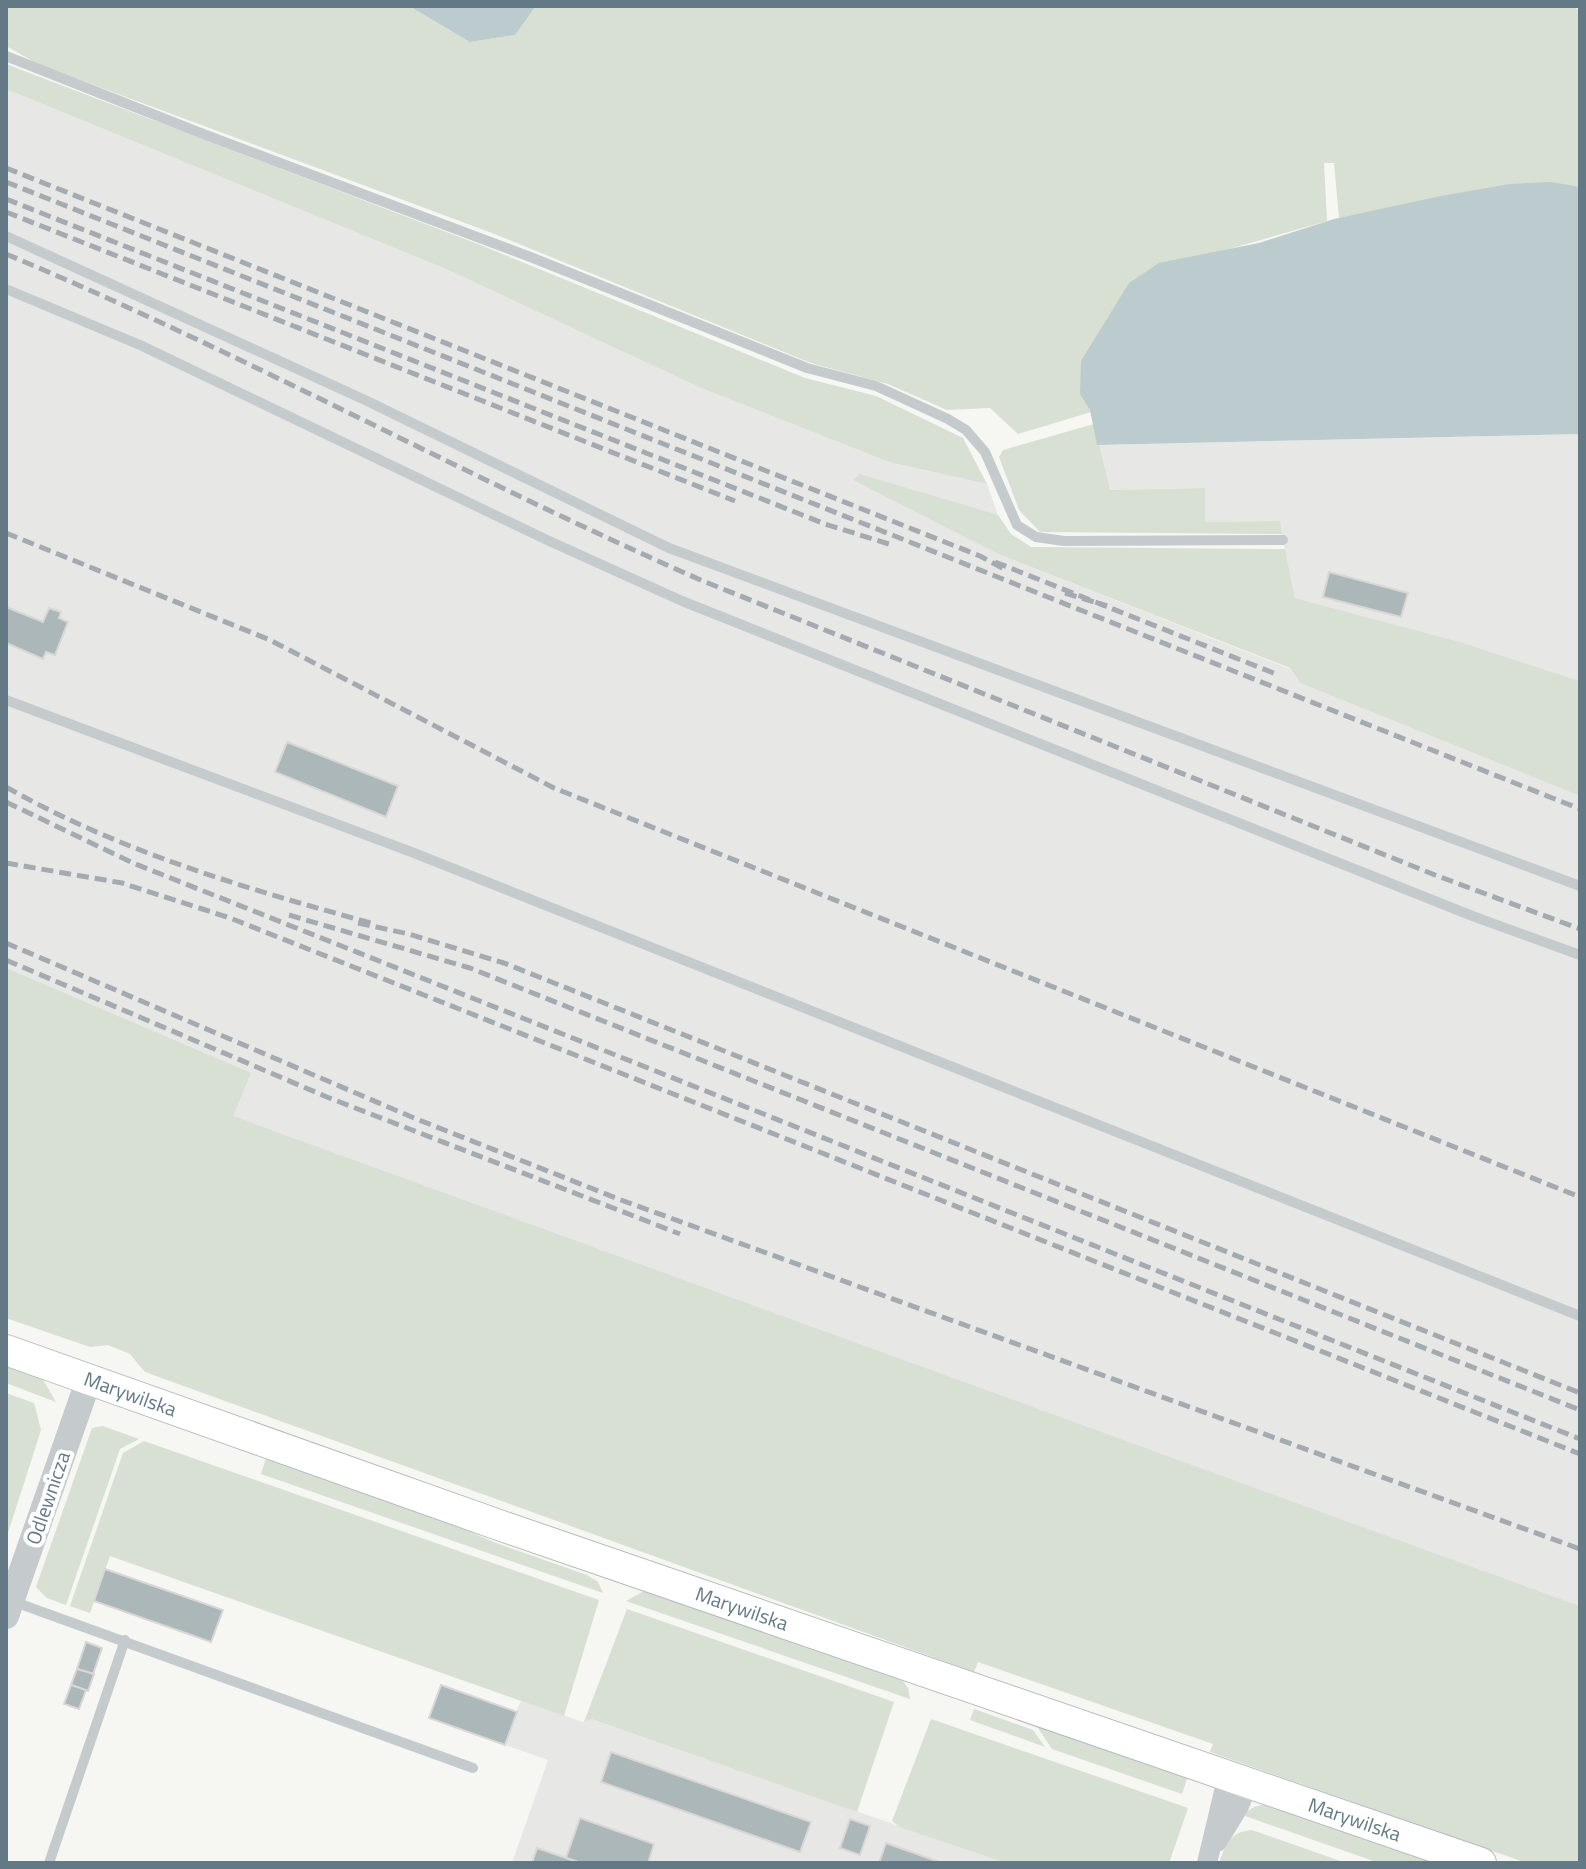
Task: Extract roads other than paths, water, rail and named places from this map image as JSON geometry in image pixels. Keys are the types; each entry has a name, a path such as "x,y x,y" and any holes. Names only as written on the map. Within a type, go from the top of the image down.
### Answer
{"main road":[{"name":"Marywilska","path":"6,1350 496,1524 1481,1863"}],"street":[{"name":"Odlewnicza","path":"10,1597 89,1379"},
{"path":"1208,1857 1239,1806 1238,1778"}],"lane":[{"path":"6,56 110,99 533,258 807,368 876,386 948,419 966,430 985,452 1011,515 1017,525 1036,537 1064,541 1283,540"},
{"path":"6,236 337,387 669,548 1580,886"},
{"path":"6,289 140,345 522,529 682,601 1475,917 1580,955"},
{"path":"6,700 414,853 1580,1316"},
{"path":"10,1597 473,1768"},
{"path":"49,1863 125,1640"}],"railway":[{"path":"6,168 980,556 1004,569"},
{"path":"6,182 1580,809"},
{"path":"6,199 825,524 892,545"},
{"path":"6,212 735,501"},
{"path":"6,254 182,332 703,581 1435,875 1580,929"},
{"path":"6,533 270,640 554,788 1580,1197"},
{"path":"995,562 1276,674"},
{"path":"1065,593 1107,606"},
{"path":"6,787 94,831 184,866 371,923"},
{"path":"6,802 133,863 1580,1439"},
{"path":"6,863 122,883 230,918 1580,1454"},
{"path":"289,915 470,968 1580,1410"},
{"path":"358,923 409,934 504,963 1580,1393"},
{"path":"6,943 414,1118 621,1200 1580,1549"},
{"path":"6,960 327,1097 680,1234"}]}
